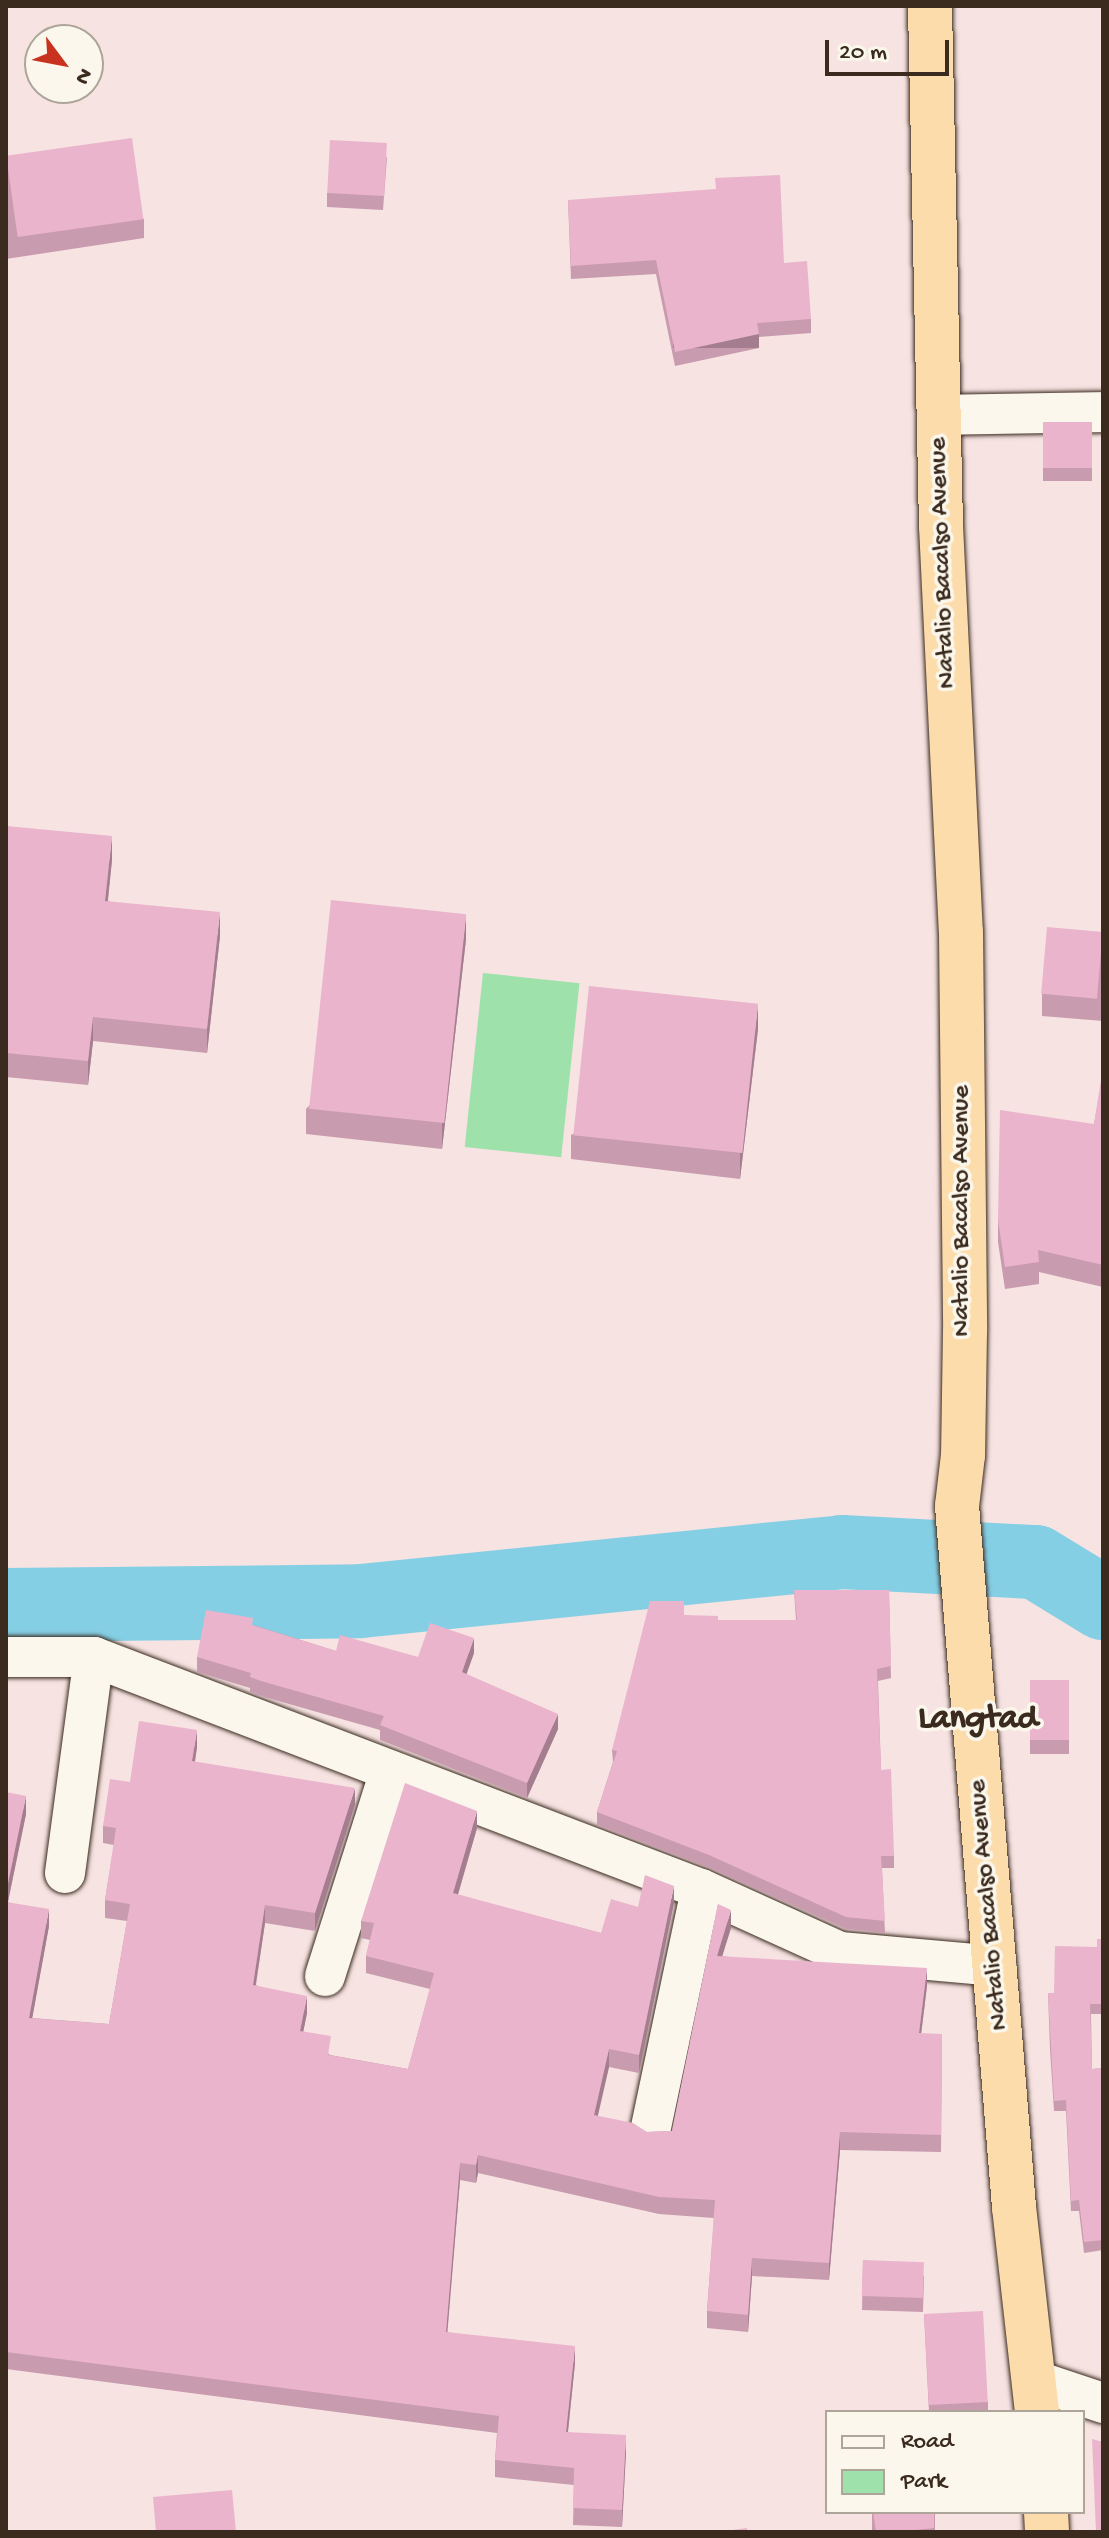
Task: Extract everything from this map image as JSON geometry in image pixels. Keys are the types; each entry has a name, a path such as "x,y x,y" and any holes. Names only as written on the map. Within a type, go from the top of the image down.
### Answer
{"highway":[{"name":"Natalio Bacalso Avenue","path":"930,6 939,415 961,932 965,1331 963,1455 957,1506 963,1610 996,1966 1014,2207 1036,2396"}],"street":[{"path":"939,415 1103,412"},
{"path":"6,1657 94,1657 701,1889 840,1952 996,1966"},
{"path":"65,1873 94,1657"},
{"path":"325,1976 390,1771"},
{"path":"651,2127 701,1889"},
{"path":"1036,2396 1103,2403"}],"green space":[{"path":"483,973 579,983 561,1157 465,1147"}],"building":[{"path":"132,138 143,219 18,237 6,156"},
{"path":"330,140 387,143 384,196 327,193"},
{"path":"780,175 784,263 807,261 811,319 757,323 759,334 675,352 656,260 571,266 568,200 716,189 715,178"},
{"path":"1043,422 1092,422 1092,468 1043,468"},
{"path":"6,826 112,836 105,901 220,912 207,1029 93,1017 88,1061 6,1053"},
{"path":"331,900 466,914 444,1123 309,1109"},
{"path":"1047,927 1103,932 1097,999 1041,994"},
{"path":"589,986 758,1004 742,1153 573,1135"},
{"path":"1102,1074 1103,1265 1038,1250 1039,1262 1005,1267 998,1220 1000,1110 1094,1124"},
{"path":"794,1590 889,1590 891,1666 877,1669 881,1770 891,1769 894,1856 881,1856 885,1921 846,1917 709,1855 597,1812 617,1751 612,1750 650,1601 684,1601 684,1615 718,1616 718,1620 797,1620"},
{"path":"206,1610 253,1618 252,1625 336,1651 340,1635 418,1657 430,1623 474,1638 462,1672 558,1714 527,1783 380,1725 384,1716 261,1681 250,1677 251,1673 197,1657"},
{"path":"1030,1680 1069,1680 1069,1740 1030,1740"},
{"path":"139,1721 197,1730 192,1761 355,1788 315,1913 265,1905 253,1985 307,1996 300,2031 331,2036 328,2055 408,2069 434,1973 366,1956 374,1923 361,1921 405,1783 477,1811 453,1893 601,1933 611,1899 638,1907 645,1875 674,1886 639,2055 609,2049 594,2115 633,2123 647,2132 672,2131 718,1904 731,1910 717,1956 927,1968 919,2033 942,2034 941,2135 840,2132 829,2263 752,2258 748,2315 707,2311 715,2200 659,2197 478,2155 476,2165 460,2163 446,2332 575,2346 566,2432 626,2435 622,2510 573,2508 574,2468 495,2460 499,2416 6,2352 6,1902 49,1909 29,2018 109,2024 130,1904 105,1900 116,1828 103,1826 110,1779 130,1782"},
{"path":"6,1792 26,1796 6,1893"},
{"path":"1097,1939 1103,1939 1103,2004 1090,2004 1092,2069 1103,2068 1103,2240 1084,2242 1079,2200 1071,2201 1066,2100 1054,2101 1048,1993 1054,1993 1055,1946 1097,1947"},
{"path":"863,2260 924,2262 923,2298 862,2296"},
{"path":"983,2311 988,2402 929,2405 924,2314"},
{"path":"1092,2439 1103,2442 1103,2532 1096,2532"},
{"path":"232,2490 236,2532 156,2532 153,2497"},
{"path":"873,2514 934,2514 934,2528 876,2532"},
{"path":"747,2528 747,2532 718,2532"}],"waterway":[{"path":"6,1605 361,1601 842,1552 1036,1562 1103,1603"}],"district":[{"name":"Langtad","path":"978,1721"}]}
